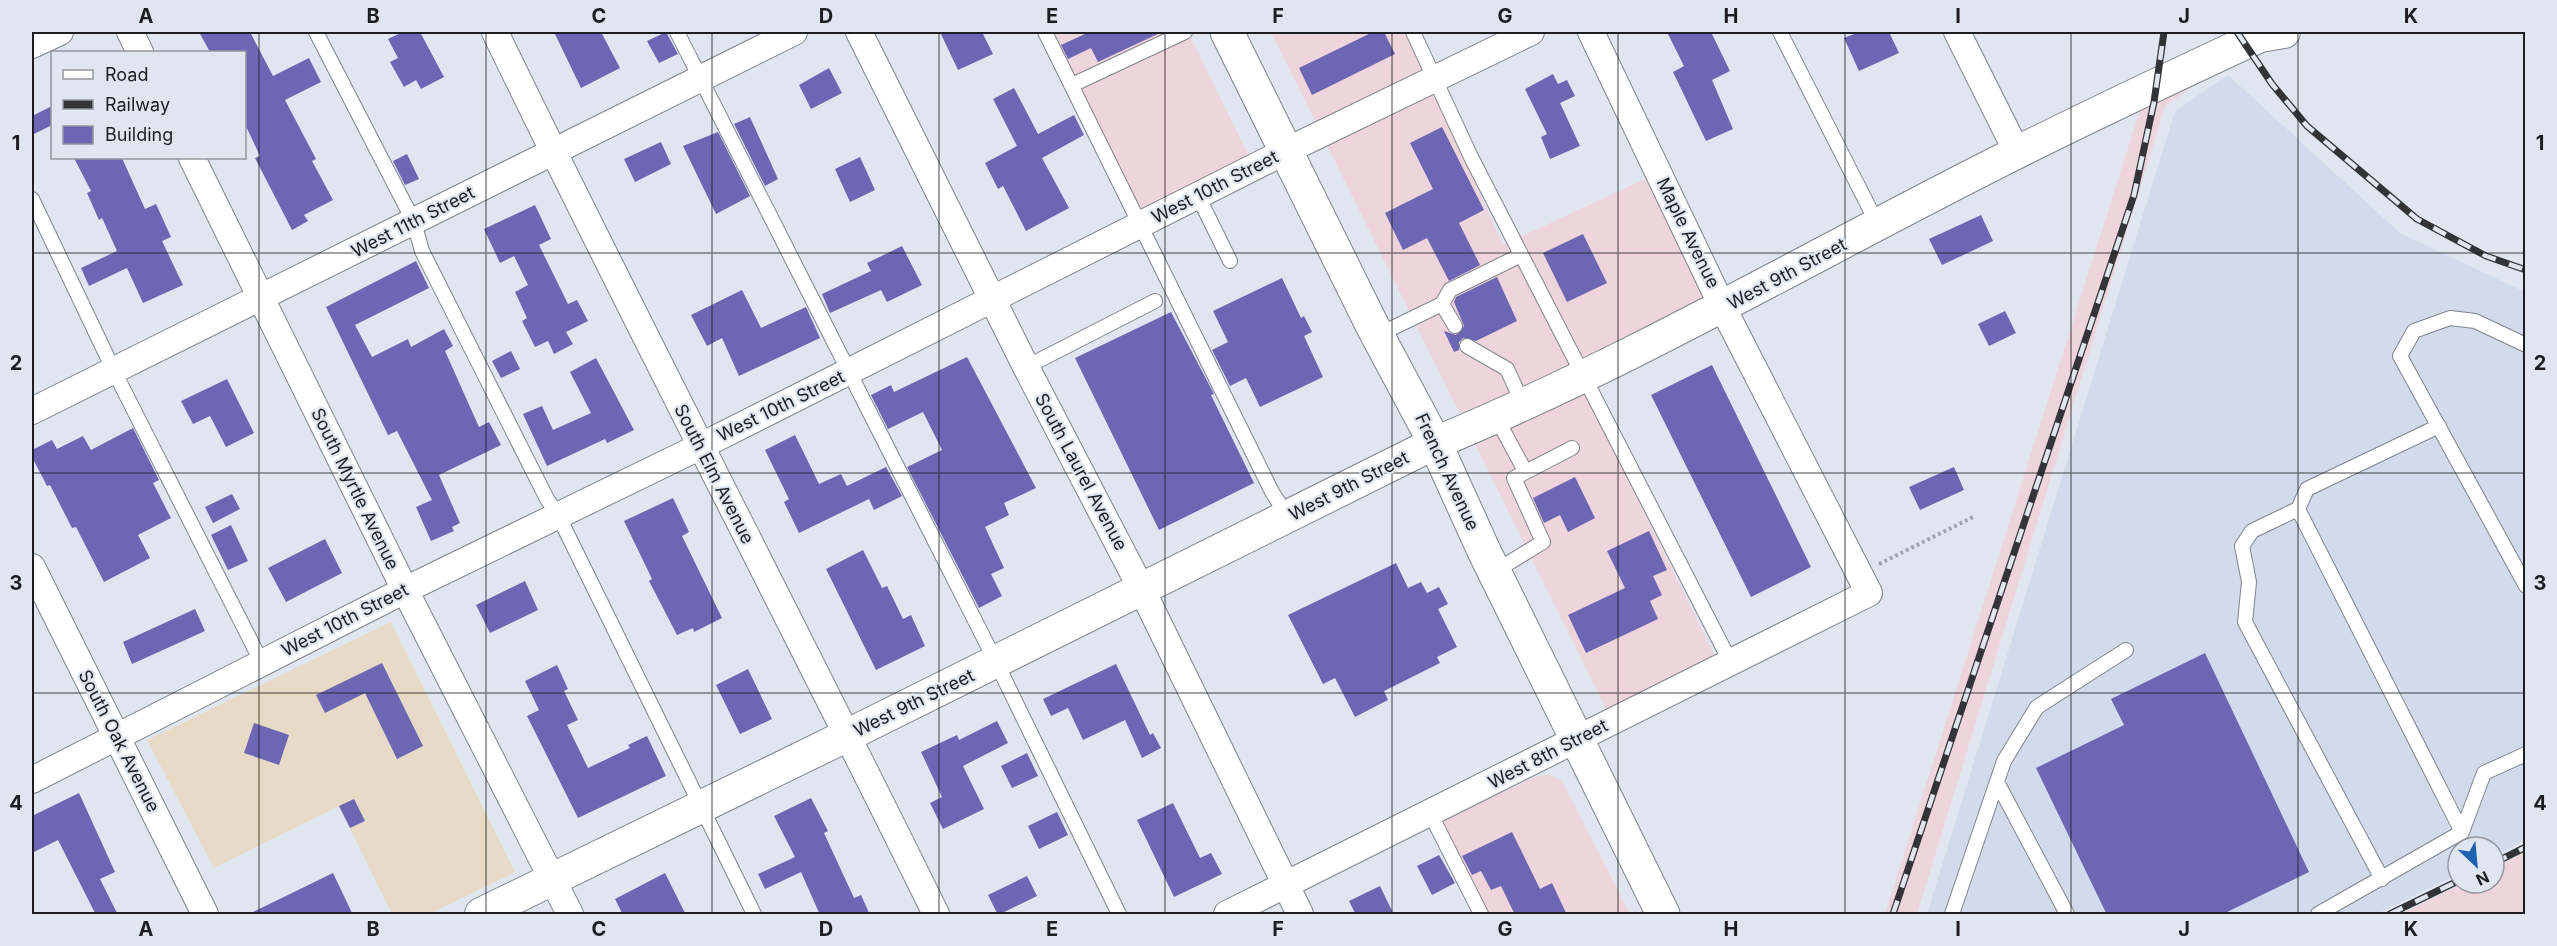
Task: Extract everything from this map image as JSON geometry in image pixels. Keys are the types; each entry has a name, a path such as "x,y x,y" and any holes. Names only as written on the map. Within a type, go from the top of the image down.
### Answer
{"main road":[{"name":"French Avenue","path":"1227,32 1378,335 1435,443 1494,572 1663,915"}],"street":[{"path":"32,45 60,32"},
{"path":"130,32 140,51"},
{"name":"South Elm Avenue","path":"495,32 699,447 848,735 936,915"},
{"name":"West 11th Street","path":"32,411 262,299 794,32"},
{"name":"South Laurel Avenue","path":"859,32 1026,367 1142,590 1300,915"},
{"name":"West 10th Street","path":"32,780 405,590 699,447 1286,151 1531,32"},
{"name":"Maple Avenue","path":"1591,32 1723,308 1864,583"},
{"path":"1957,32 2017,152"},
{"name":"West 9th Street","path":"481,915 552,878 1142,590 1435,443 1510,411 1723,308 2017,152 2260,36 2284,32"},
{"name":"South Myrtle Avenue","path":"192,159 405,590 570,915"},
{"name":"South Oak Avenue","path":"32,567 206,915"},
{"name":"West 8th Street","path":"1227,915 1731,663 1864,583"}],"lane":[{"path":"316,32 414,222 422,251 547,500 558,515 754,915"},
{"path":"677,32 996,662 1119,915"},
{"path":"1045,32 1272,492 1288,517"},
{"path":"1072,85 1185,32"},
{"path":"1413,32 1433,80 1521,255 1731,663"},
{"path":"1780,32 1878,226"},
{"path":"1198,196 1230,261"},
{"path":"32,199 114,371 262,663"},
{"path":"1378,335 1442,304 1450,290 1521,255"},
{"path":"1026,367 1155,301"},
{"path":"1442,304 1455,326"},
{"path":"2526,345 2475,321 2450,318 2414,332 2400,356 2526,586"},
{"path":"1467,346 1507,369 1510,411 1525,471"},
{"path":"2382,879 2245,622 2248,582 2242,546 2252,531 2298,509 2307,489 2439,426"},
{"path":"1494,572 1543,542 1514,478 1572,448"},
{"path":"2298,509 2462,832"},
{"path":"1952,915 2004,761 2037,707 2126,650"},
{"path":"2319,915 2462,832 2484,773 2526,754"},
{"path":"1997,782 2067,915"},
{"path":"1430,813 1481,915"}],"path":[{"path":"1864,583 1975,516"}],"shaded area":[{"path":"1042,32 1188,32 1249,156 1136,213"},
{"path":"1271,32 1407,32 1424,70 1316,123"},
{"path":"2210,74 2165,106 1917,914 1885,914 2141,107"},
{"path":"2228,75 2400,233 2525,292 2525,840 2506,850 2506,835 2446,835 2446,880 2377,914 1927,914 2175,111"},
{"path":"1435,93 1503,245 1649,177 1708,301 1463,420 1327,145"},
{"path":"1584,389 1715,657 1607,711 1474,442"},
{"path":"391,622 515,872 429,914 392,914 339,806 214,868 147,740"},
{"path":"1549,774 1562,781 1630,914 1487,914 1441,821 1535,777"},
{"path":"2525,852 2525,914 2401,914 2446,892 2446,895 2506,895 2506,862"}],"building":[{"path":"199,32 250,32 273,76 309,58 321,82 285,100 316,159 312,161 333,200 304,215 308,221 292,230 255,158 260,156 246,126 246,51 209,51"},
{"path":"403,32 420,32 444,77 421,89 416,80 404,87 390,62 398,58 388,39"},
{"path":"554,32 601,32 620,68 581,88"},
{"path":"666,32 678,54 659,63 647,41"},
{"path":"940,32 982,32 993,54 958,70"},
{"path":"1084,32 1162,32 1098,62 1091,48 1068,59 1061,45 1085,34"},
{"path":"1373,32 1384,32 1395,54 1312,95 1299,68"},
{"path":"1667,32 1711,32 1730,71 1712,80 1733,129 1706,141 1673,72 1684,66"},
{"path":"1859,32 1889,32 1899,53 1859,71 1844,38"},
{"path":"829,68 842,93 811,109 799,85"},
{"path":"1553,74 1558,84 1567,80 1575,96 1560,103 1580,146 1550,159 1541,137 1547,134 1525,89"},
{"path":"1014,88 1038,134 1074,115 1084,135 1042,158 1069,208 1026,231 1003,186 998,189 985,163 1017,146 993,99"},
{"path":"51,106 51,126 32,135 32,116"},
{"path":"750,117 778,179 765,186 734,124"},
{"path":"1442,127 1484,210 1459,223 1480,265 1449,281 1427,238 1403,250 1385,213 1433,189 1410,143"},
{"path":"718,132 750,196 716,214 683,146"},
{"path":"661,142 671,164 635,182 624,159"},
{"path":"407,154 419,179 405,185 393,161"},
{"path":"860,157 875,190 850,202 835,169"},
{"path":"75,159 122,159 145,209 156,204 171,237 162,241 183,285 143,303 127,268 89,286 81,268 117,251 102,218 99,220 87,193 91,191"},
{"path":"535,205 551,239 539,245 568,304 577,300 588,321 566,332 573,344 554,354 548,341 535,347 522,321 527,318 515,292 528,285 514,256 500,263 484,229"},
{"path":"1981,215 1993,241 1942,265 1929,239"},
{"path":"1583,234 1607,283 1567,302 1543,253"},
{"path":"902,246 922,285 887,302 881,290 830,313 822,294 871,271 867,263"},
{"path":"416,261 429,288 355,325 372,357 408,339 411,347 444,329 453,346 445,351 479,427 489,422 501,445 439,475 460,523 452,527 454,531 431,541 416,507 432,500 397,431 388,435 326,307"},
{"path":"1497,277 1517,321 1476,341 1463,338 1459,342 1459,350 1454,352 1444,331 1456,335 1464,326 1454,302 1456,297"},
{"path":"1282,278 1301,318 1304,316 1312,332 1304,336 1323,377 1260,407 1246,378 1230,386 1212,350 1228,342 1213,311"},
{"path":"742,290 761,328 806,307 820,338 739,376 722,338 707,346 691,315"},
{"path":"2005,311 2016,333 1989,346 1978,324"},
{"path":"1171,312 1214,394 1211,395 1254,483 1159,530 1075,358"},
{"path":"511,351 520,369 501,378 492,361"},
{"path":"967,357 1036,488 1004,503 1009,515 985,527 1004,568 991,574 1002,596 979,608 907,467 942,450 923,412 888,429 871,395 891,385 894,392"},
{"path":"596,358 634,430 607,443 605,439 547,466 523,414 542,406 553,430 591,413 570,372"},
{"path":"1712,365 1811,567 1751,597 1651,395"},
{"path":"227,379 254,433 226,447 210,416 193,424 181,401"},
{"path":"133,428 159,480 153,483 171,518 138,535 150,558 104,582 76,527 72,528 50,485 47,486 32,457 32,450 52,440 57,449 83,436 91,450"},
{"path":"795,435 819,484 841,474 847,486 886,467 902,496 874,510 869,499 799,533 784,502 789,499 765,450"},
{"path":"1954,467 1964,490 1920,510 1909,487"},
{"path":"1575,477 1595,518 1568,532 1560,515 1544,523 1533,498"},
{"path":"232,494 240,509 213,523 205,507"},
{"path":"673,498 689,532 682,536 722,618 694,632 693,628 677,635 649,581 652,579 624,521"},
{"path":"231,525 248,561 228,570 211,535"},
{"path":"1649,531 1667,570 1653,576 1662,595 1650,601 1658,619 1586,653 1568,615 1625,588 1607,551"},
{"path":"325,539 342,573 286,602 268,568"},
{"path":"863,550 882,588 887,586 903,619 911,615 925,646 876,670 826,569"},
{"path":"1396,563 1408,588 1421,582 1427,593 1439,587 1448,604 1438,609 1457,647 1437,657 1440,663 1384,691 1388,700 1355,717 1335,678 1323,684 1288,615"},
{"path":"525,581 538,610 490,633 476,605"},
{"path":"195,609 205,631 132,664 123,642"},
{"path":"2205,653 2309,872 2221,915 2107,915 2036,768 2124,725 2111,699"},
{"path":"382,663 423,746 397,759 365,693 325,713 316,695"},
{"path":"1116,664 1150,735 1153,733 1161,748 1142,758 1125,720 1083,740 1068,708 1051,716 1043,699"},
{"path":"557,665 568,689 564,691 578,720 567,725 588,768 630,748 628,745 647,736 666,776 578,818 527,716 539,710 525,681"},
{"path":"748,669 772,719 740,734 716,685"},
{"path":"997,721 1008,743 963,766 984,809 943,829 930,803 942,797 921,752 957,735 959,740"},
{"path":"254,723 289,735 279,765 244,753"},
{"path":"1027,753 1038,776 1012,788 1001,766"},
{"path":"79,793 115,872 100,879 118,915 96,915 58,840 32,853 32,816"},
{"path":"811,798 828,831 824,833 854,898 861,895 870,915 820,915 801,872 765,889 758,874 795,857 774,816"},
{"path":"354,799 365,821 350,828 339,806"},
{"path":"1173,803 1200,858 1211,853 1222,874 1174,897 1137,820"},
{"path":"1057,812 1068,835 1039,849 1028,826"},
{"path":"1512,832 1540,889 1552,883 1567,915 1515,915 1501,886 1491,890 1481,871 1472,875 1462,856"},
{"path":"1439,855 1455,883 1432,895 1417,866"},
{"path":"333,873 353,915 247,915"},
{"path":"665,873 686,915 623,915 615,899"},
{"path":"1027,876 1037,896 998,915 988,895"},
{"path":"1380,886 1394,915 1356,915 1349,901"}],"railway":[{"path":"1893,914 2134,195 2154,102 2164,32"},
{"path":"2237,32 2272,84 2307,126 2417,219 2486,256 2526,270"},
{"path":"2506,857 2526,847"},
{"path":"2390,914 2446,887"}]}
